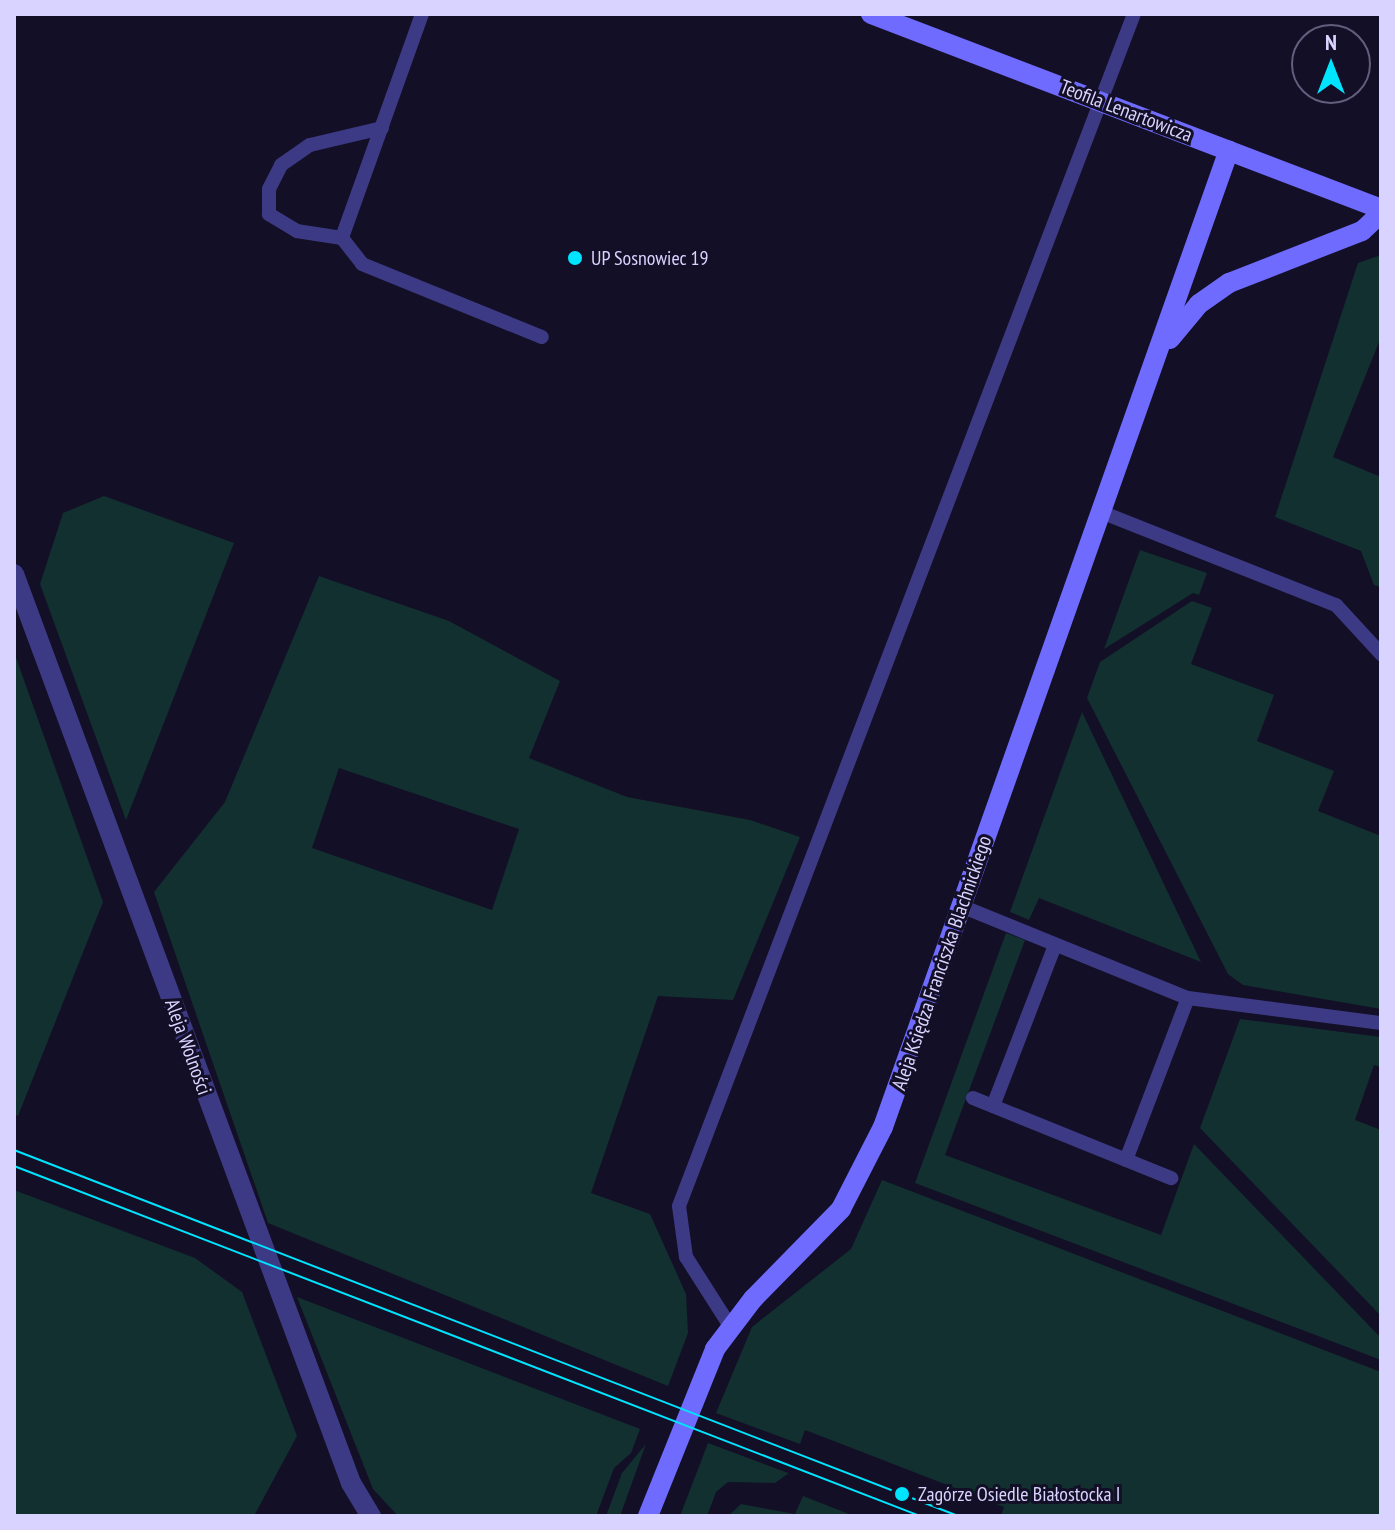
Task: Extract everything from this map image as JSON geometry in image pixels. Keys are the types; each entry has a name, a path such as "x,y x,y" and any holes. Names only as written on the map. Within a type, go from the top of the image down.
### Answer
{"street":[{"name":"Teofila Lenartowicza","path":"871,14 1381,211"},
{"name":"Aleja Księdza Franciszka Blachnickiego","path":"648,1516 703,1373 730,1326 824,1229 854,1188 889,1113 1229,150"},
{"name":"Aleja Księdza Franciszka Blachnickiego","path":"1153,365 1183,320 1213,293 1245,275 1362,231 1381,211"},
{"name":"Aleja Wolności","path":"14,574 351,1483 371,1516"}],"lane":[{"path":"342,238 422,14"},
{"path":"730,1326 686,1257 679,1206 1018,324 1098,100 1134,14"},
{"path":"382,128 310,145 281,165 269,189 269,214 297,231 342,238 362,264 542,337"},
{"path":"1101,512 1336,605 1381,654"},
{"path":"961,906 1188,998 1381,1023"},
{"path":"993,1106 1055,945"},
{"path":"1126,1160 1188,998"},
{"path":"973,1098 1171,1178"}],"green space":[{"path":"1381,255 1381,337 1333,457 1381,477 1381,587 1374,585 1361,551 1275,517 1358,263"},
{"path":"104,496 234,543 126,820 40,584 63,513"},
{"path":"1140,550 1207,573 1199,595 1193,593 1104,649"},
{"path":"319,576 449,621 560,681 529,758 627,797 750,820 800,837 733,1000 658,996 591,1193 650,1214 686,1294 688,1333 668,1386 268,1223 154,892 225,802","holes":["339,768 519,829 492,910 312,848"]},
{"path":"1192,601 1212,608 1191,664 1274,695 1257,741 1334,771 1318,811 1381,836 1381,1009 1243,985 1228,974 1087,698 1100,662"},
{"path":"14,652 103,902 18,1116 14,1114"},
{"path":"1082,712 1201,962 1039,898 1029,920 1010,912"},
{"path":"1006,933 1025,940 945,1155 1161,1235 1194,1144 1381,1338 1381,1360 915,1183"},
{"path":"1240,1019 1381,1037 1381,1067 1374,1065 1355,1120 1381,1130 1381,1316 1200,1128"},
{"path":"882,1180 1381,1372 1381,1516 1001,1516 1004,1507 805,1430 800,1444 716,1413 752,1327 851,1249"},
{"path":"14,1190 195,1258 242,1292 297,1436 254,1516 14,1516"},
{"path":"297,1297 640,1429 631,1453 614,1468 596,1516 398,1516 373,1489"},
{"path":"708,1443 789,1473 775,1483 728,1482 716,1492 707,1516 680,1516"},
{"path":"646,1444 620,1516 606,1516 622,1473"},
{"path":"803,1496 854,1516 728,1516 741,1504 795,1514"}],"tram line":[{"path":"14,1150 958,1516"},
{"path":"14,1166 920,1516"}],"place":[{"name":"UP Sosnowiec 19","path":"575,258"},
{"name":"Zagórze Osiedle Białostocka I","path":"902,1494"}]}
